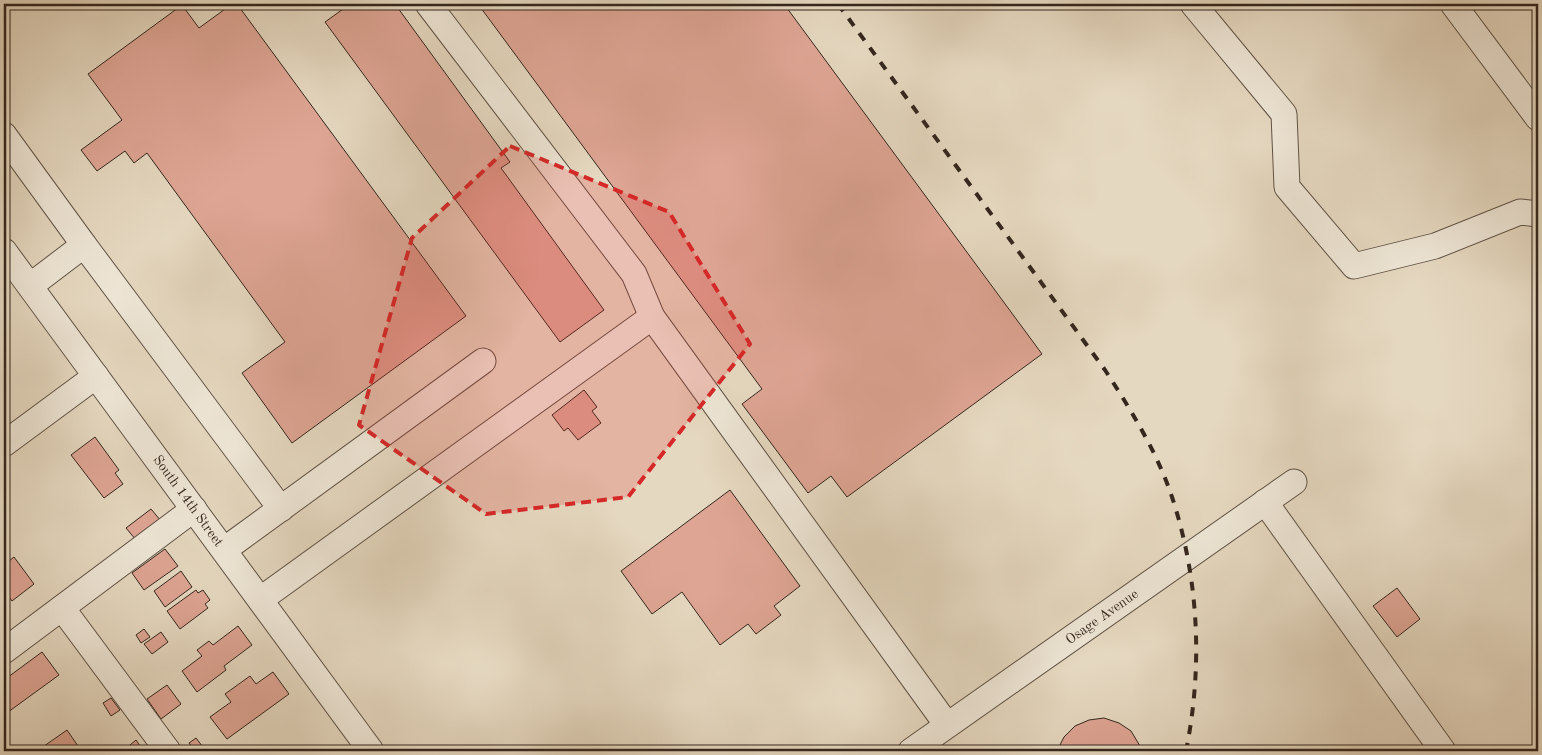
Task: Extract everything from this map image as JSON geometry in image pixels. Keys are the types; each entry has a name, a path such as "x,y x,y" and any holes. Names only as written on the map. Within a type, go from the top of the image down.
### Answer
{"street":[{"path":"428,4 634,274 652,317 947,725"},
{"path":"1193,4 1284,114 1287,187 1354,266 1435,246 1520,212 1538,214"},
{"path":"1453,4 1538,118"},
{"path":"4,135 281,509"},
{"path":"30,286 84,245"},
{"name":"South 14th Street","path":"4,250 371,751"},
{"path":"261,599 652,317"},
{"path":"224,550 483,361"},
{"path":"4,444 96,376"},
{"name":"Osage Avenue","path":"911,751 1294,482"},
{"path":"1265,502 1442,751"},
{"path":"4,651 194,509"},
{"path":"62,608 168,751"}],"highlighted area":[{"path":"510,146 669,212 750,344 628,497 486,514 359,425 412,238"}],"building":[{"path":"232,4 237,4 466,316 292,443 242,373 285,342 147,153 134,163 125,151 97,171 81,150 122,120 88,74 182,5 199,28"},
{"path":"350,4 395,4 510,162 501,168 604,310 560,342 325,22"},
{"path":"478,4 784,4 1042,354 847,497 831,476 808,493 742,404 762,389"},
{"path":"584,390 597,407 592,411 601,423 578,440 568,428 564,431 552,415"},
{"path":"95,437 119,470 115,473 123,484 104,498 71,455"},
{"path":"730,490 800,586 774,606 781,615 756,634 748,624 720,645 682,592 652,614 621,571"},
{"path":"151,509 161,521 136,540 126,528"},
{"path":"165,549 178,566 144,590 132,573"},
{"path":"14,557 34,584 12,601 4,590 4,565"},
{"path":"181,571 192,587 165,607 154,591"},
{"path":"1397,588 1420,619 1397,637 1373,606"},
{"path":"196,590 198,593 203,590 210,600 205,604 208,608 180,629 167,611"},
{"path":"238,626 252,645 224,666 226,670 197,692 182,671 202,656 197,650 209,641 213,645"},
{"path":"144,629 150,637 141,643 136,635"},
{"path":"161,632 168,642 152,654 144,644"},
{"path":"42,652 59,675 4,715 4,680"},
{"path":"273,672 289,694 227,739 210,717 231,702 225,694 250,676 256,684"},
{"path":"167,685 181,704 161,719 147,699"},
{"path":"111,698 120,710 111,716 103,703"},
{"path":"1104,718 1119,723 1131,731 1143,751 1057,751 1064,737 1075,726 1089,720"},
{"path":"67,730 78,746 71,751 37,751"},
{"path":"196,738 206,751 195,751 189,743"},
{"path":"136,740 140,746 134,750 130,745"}],"railway":[{"path":"838,4 1105,370 1134,416 1159,464 1172,497 1181,528 1193,591 1196,623 1195,687 1186,751"}]}
